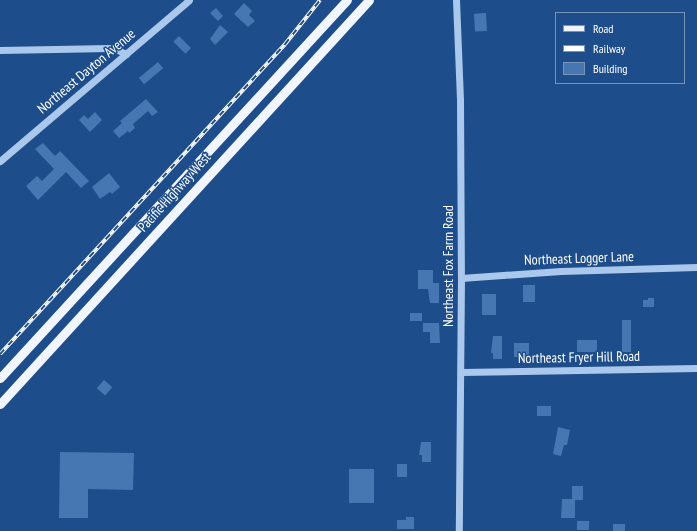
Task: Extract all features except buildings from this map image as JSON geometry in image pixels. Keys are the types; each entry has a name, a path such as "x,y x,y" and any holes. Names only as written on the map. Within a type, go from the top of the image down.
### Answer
{"main road":[{"name":"Pacific Highway West","path":"0,378 348,0"},
{"name":"Pacific Highway West","path":"0,404 369,0"}],"street":[{"name":"Northeast Dayton Avenue","path":"0,161 189,0"},
{"name":"Northeast Fox Farm Road","path":"456,0 460,100 461,372 459,531"},
{"path":"0,50 109,48 126,54"},
{"name":"Northeast Logger Lane","path":"461,278 561,271 697,267"},
{"name":"Northeast Fryer Hill Road","path":"461,372 697,368"}],"railway":[{"path":"0,354 285,44 320,0"}]}
